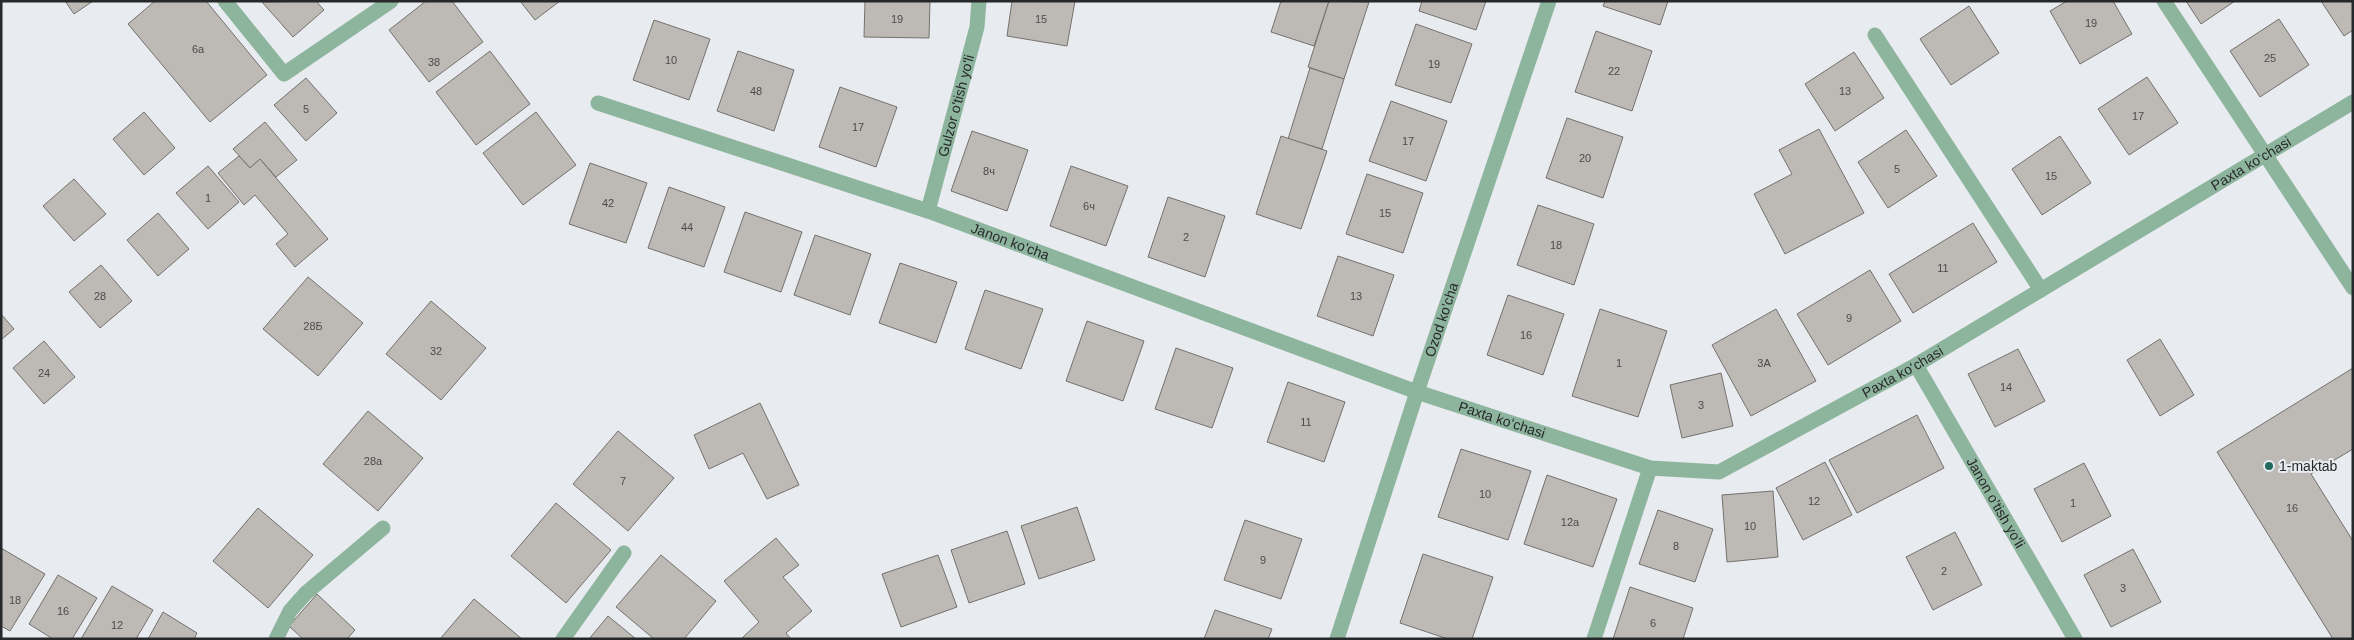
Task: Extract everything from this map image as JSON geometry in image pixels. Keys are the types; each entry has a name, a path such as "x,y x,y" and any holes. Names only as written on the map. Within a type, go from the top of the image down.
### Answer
{"street":[{"path":"225,1 284,74 391,1"},
{"name":"Gulzor o'tish yo'li","path":"928,211 977,27 979,1"},
{"name":"Ozod ko'cha","path":"1337,639 1417,392 1549,1"},
{"path":"2164,1 2353,288"},
{"path":"1875,34 2041,290"},
{"name":"Paxta ko‘chasi","path":"1417,392 1650,468 1719,472 1916,365 2353,102"},
{"name":"Janon ko'cha","path":"598,103 928,211 1417,392"},
{"name":"Janon o'tish yo'li","path":"1916,365 2075,639"},
{"path":"1594,639 1650,468"},
{"path":"276,639 290,611 306,593 383,528"},
{"path":"563,639 624,553"}],"building":[{"path":"65,1 93,1 74,14"},
{"path":"155,1 206,1 267,75 210,122 128,24"},
{"path":"316,1 324,10 293,37 262,2"},
{"path":"426,1 452,1 483,42 429,82 389,30"},
{"path":"520,1 560,1 535,20"},
{"path":"865,1 930,1 929,38 864,37"},
{"path":"1012,1 1075,1 1067,46 1007,36"},
{"path":"1281,1 1329,1 1314,46 1271,32"},
{"path":"1329,1 1369,2 1344,79 1308,67"},
{"path":"1422,1 1486,1 1476,30 1419,11"},
{"path":"1605,1 1668,1 1660,25 1603,6"},
{"path":"2067,1 2113,1 2132,34 2080,64 2050,11"},
{"path":"2186,1 2235,1 2201,24"},
{"path":"2321,1 2353,1 2353,30 2344,36"},
{"path":"1969,6 1999,53 1951,85 1920,39"},
{"path":"2279,19 2309,65 2260,97 2230,51"},
{"path":"654,20 710,39 689,100 633,80"},
{"path":"1416,24 1472,44 1451,103 1395,85"},
{"path":"1596,31 1652,51 1632,111 1575,92"},
{"path":"490,51 530,104 476,145 436,92"},
{"path":"738,51 794,70 774,131 717,111"},
{"path":"1854,52 1884,98 1835,131 1805,84"},
{"path":"1310,68 1344,79 1322,149 1288,139"},
{"path":"2147,77 2178,123 2129,155 2098,109"},
{"path":"306,78 337,113 306,141 274,105"},
{"path":"840,87 897,107 876,167 819,147"},
{"path":"1391,101 1447,121 1426,181 1369,161"},
{"path":"144,112 175,148 144,175 113,139"},
{"path":"536,112 576,165 523,205 483,153"},
{"path":"1567,118 1623,137 1603,198 1546,178"},
{"path":"265,122 297,160 276,177 260,159 250,168 233,149"},
{"path":"1819,129 1864,213 1785,254 1754,194 1792,174 1779,150"},
{"path":"1906,130 1937,176 1888,208 1858,162"},
{"path":"972,131 1028,150 1007,211 951,191"},
{"path":"1281,136 1327,151 1301,229 1256,214"},
{"path":"2060,136 2091,183 2042,215 2012,169"},
{"path":"239,156 250,168 260,159 328,239 295,267 276,244 288,234 255,195 244,205 218,173"},
{"path":"590,163 647,183 626,243 569,224"},
{"path":"208,166 239,202 208,229 176,193"},
{"path":"1071,166 1128,186 1106,246 1050,226"},
{"path":"1367,174 1423,193 1403,253 1346,234"},
{"path":"74,179 106,214 74,241 43,206"},
{"path":"669,187 725,207 704,267 648,248"},
{"path":"1168,197 1225,216 1205,277 1148,257"},
{"path":"1538,205 1594,224 1574,285 1517,265"},
{"path":"745,212 802,232 781,292 724,272"},
{"path":"158,213 189,249 158,276 127,240"},
{"path":"1973,223 1997,262 1913,313 1889,274"},
{"path":"815,235 871,254 850,315 794,295"},
{"path":"1338,256 1394,275 1373,336 1317,316"},
{"path":"900,263 957,282 936,343 879,323"},
{"path":"101,265 132,301 100,328 69,292"},
{"path":"1870,270 1901,321 1828,365 1797,314"},
{"path":"308,277 363,323 318,376 263,329"},
{"path":"985,290 1043,309 1021,369 965,349"},
{"path":"1508,295 1564,314 1543,375 1487,355"},
{"path":"431,301 486,348 441,400 386,354"},
{"path":"1600,309 1667,331 1638,417 1572,396"},
{"path":"1776,309 1816,381 1751,416 1712,345"},
{"path":"1,314 14,329 1,340"},
{"path":"1087,321 1144,341 1123,401 1066,381"},
{"path":"2160,339 2194,395 2160,416 2127,360"},
{"path":"44,341 75,377 44,404 13,368"},
{"path":"1176,348 1233,368 1212,428 1155,409"},
{"path":"2018,349 2045,401 1995,427 1968,374"},
{"path":"2353,368 2353,449 2311,474 2353,541 2353,639 2333,639 2217,452"},
{"path":"1721,373 1733,426 1682,438 1670,385"},
{"path":"1288,382 1345,402 1324,462 1267,442"},
{"path":"760,403 799,485 767,499 743,453 709,469 694,435"},
{"path":"368,411 423,458 378,511 323,464"},
{"path":"1917,415 1944,468 1857,513 1829,460"},
{"path":"618,431 674,478 628,531 573,484"},
{"path":"1461,449 1531,471 1508,540 1438,517"},
{"path":"1825,462 1852,515 1803,540 1776,488"},
{"path":"2084,463 2111,516 2062,542 2034,489"},
{"path":"1547,475 1617,499 1593,567 1524,544"},
{"path":"1773,491 1778,557 1727,562 1722,495"},
{"path":"556,503 611,550 566,603 511,556"},
{"path":"1077,507 1095,560 1039,579 1021,526"},
{"path":"258,508 313,555 268,608 213,561"},
{"path":"1658,510 1713,529 1695,582 1639,564"},
{"path":"1245,520 1302,539 1281,599 1224,580"},
{"path":"1007,531 1025,584 969,603 951,550"},
{"path":"1955,532 1982,585 1933,610 1906,557"},
{"path":"776,538 799,565 783,577 812,611 786,633 791,639 741,639 759,622 724,581"},
{"path":"1,548 45,574 10,631 1,626"},
{"path":"2133,549 2161,602 2111,627 2084,575"},
{"path":"1423,554 1493,577 1472,639 1448,639 1400,623"},
{"path":"661,555 716,601 684,639 654,639 616,607"},
{"path":"938,555 957,607 901,627 882,574"},
{"path":"58,575 97,598 72,639 53,639 29,624"},
{"path":"112,586 153,610 136,639 81,639"},
{"path":"1630,587 1693,608 1683,639 1613,639"},
{"path":"317,594 355,630 347,639 303,639 289,626"},
{"path":"474,599 522,639 440,639"},
{"path":"1215,610 1272,629 1268,639 1204,639"},
{"path":"163,612 197,633 194,639 148,639"},
{"path":"608,616 636,639 589,639"}],"place":[{"name":"1-maktab","path":"2269,466"}]}
